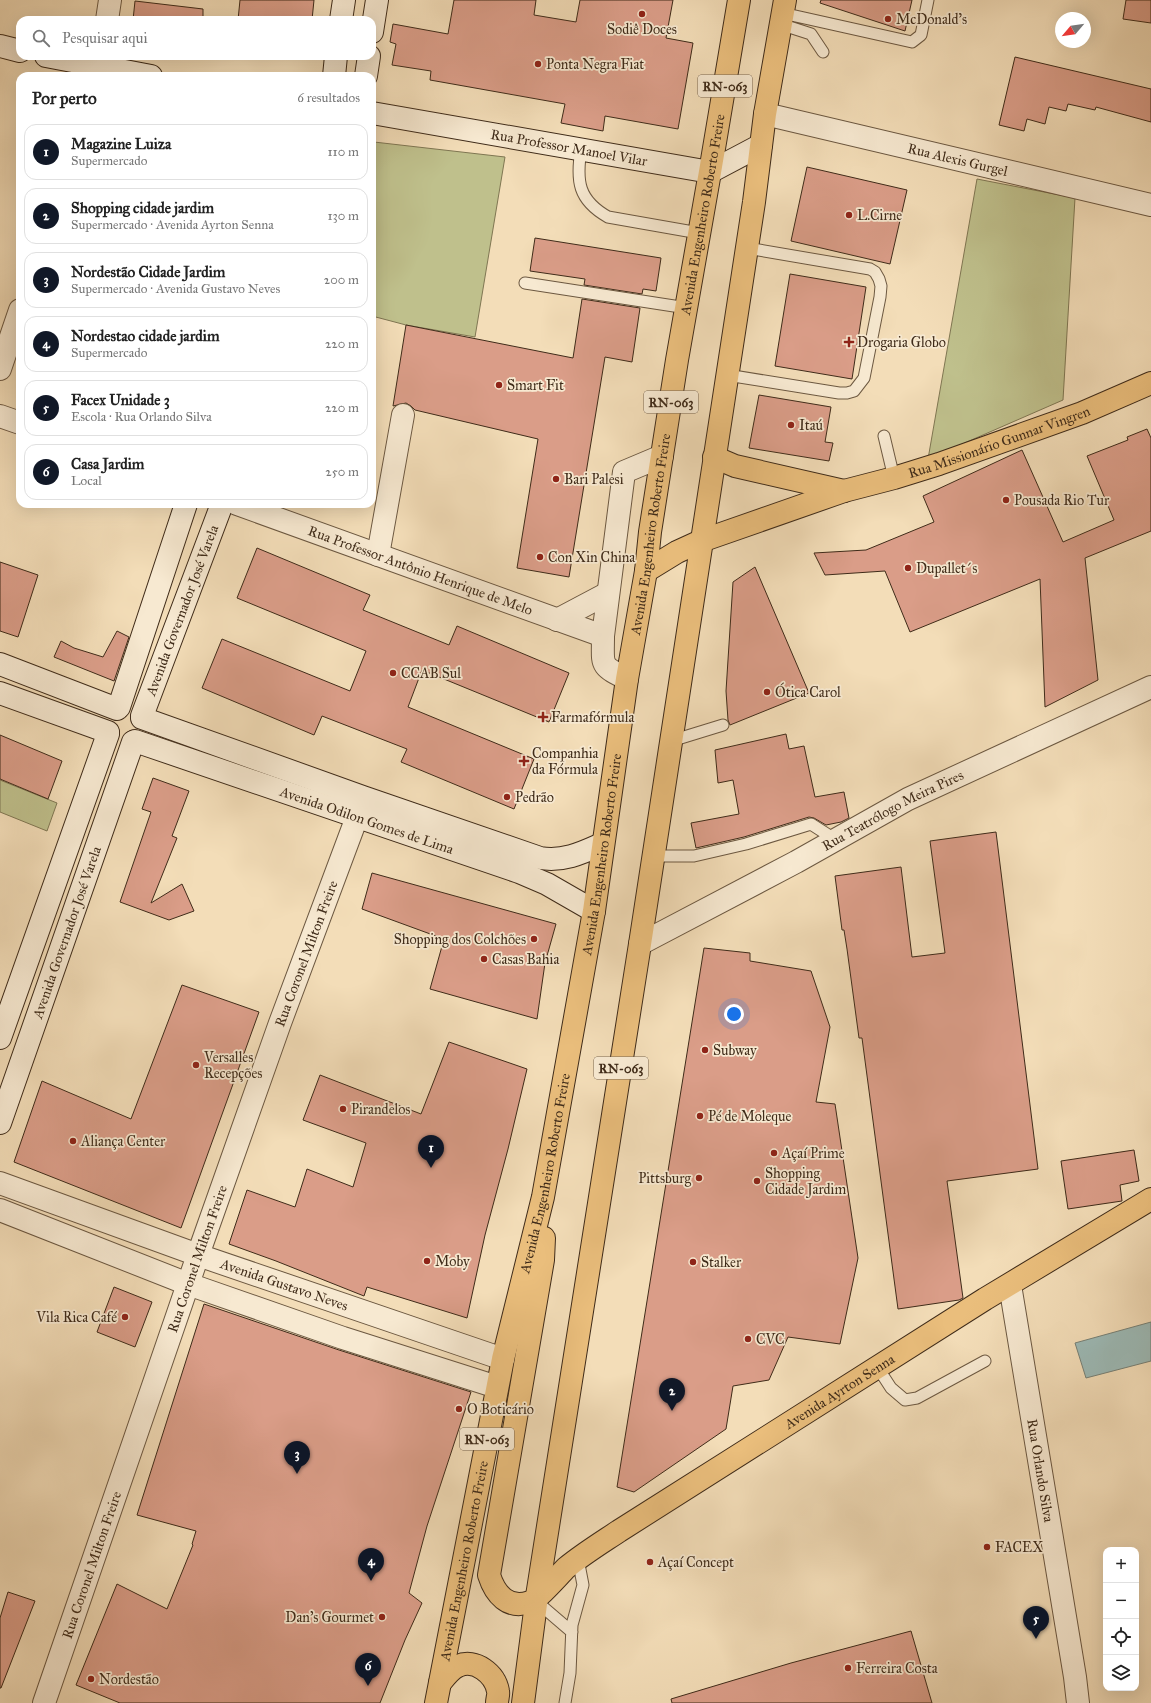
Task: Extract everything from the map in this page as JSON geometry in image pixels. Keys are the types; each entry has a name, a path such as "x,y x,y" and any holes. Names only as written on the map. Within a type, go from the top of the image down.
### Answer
{"main road":[{"name":"Avenida Engenheiro Roberto Freire","path":"438,1693 497,1387 543,1197 594,911 602,844 627,679 646,571 650,532 677,360 739,0"},
{"name":"RN-063","path":"523,1703 537,1599 654,856 747,248 764,114 782,13"},
{"name":"Rua Missionário Gunnar Vingren","path":"646,571 677,552 701,541 844,491 894,478 1082,414 1151,383"},
{"name":"Rua Missionário Gunnar Vingren","path":"714,457 735,466 844,491"},
{"name":"Avenida Ayrton Senna","path":"543,1197 543,1260 489,1576 493,1588 507,1601 518,1604 531,1602 537,1599 578,1559 619,1530 1010,1285 1151,1199"},
{"path":"438,1693 458,1666 467,1663 478,1665 485,1670 494,1682 498,1691 497,1703"}],"street":[{"path":"108,16 110,0"},
{"path":"342,16 344,0"},
{"path":"374,16 377,0"},
{"path":"0,46 16,50"},
{"path":"68,60 131,72"},
{"path":"334,72 336,60"},
{"path":"367,72 368,60"},
{"name":"Rua Professor Manoel Vilar","path":"376,114 710,172"},
{"name":"Rua Alexis Gurgel","path":"764,114 1151,205"},
{"path":"710,172 761,145"},
{"path":"0,369 16,322"},
{"path":"378,555 403,415"},
{"path":"0,416 16,422"},
{"path":"627,679 607,669 603,661 602,636 624,472 662,456"},
{"name":"Avenida Governador José Varela","path":"118,708 185,508"},
{"name":"Avenida Governador José Varela","path":"142,717 220,508"},
{"name":"Rua Professor Antônio Henrique de Melo","path":"249,508 602,636"},
{"path":"557,620 608,593"},
{"path":"0,664 118,708 132,708 138,711 144,724 140,737 134,742 126,744 119,743 108,733 106,725 108,718 111,712 118,708"},
{"name":"Rua Teatrólogo Meira Pires","path":"640,944 836,840 908,799 1151,687"},
{"path":"0,693 108,733"},
{"name":"Avenida Odilon Gomes de Lima","path":"142,717 363,797 540,858 551,860 569,857 602,844"},
{"name":"Avenida Governador José Varela","path":"0,1038 108,733"},
{"name":"Avenida Governador José Varela","path":"0,1123 134,742"},
{"name":"Avenida Odilon Gomes de Lima","path":"134,742 519,872 547,884 594,911"},
{"name":"Rua Coronel Milton Freire","path":"44,1703 198,1255 280,1023 357,817"},
{"name":"Avenida Gustavo Neves","path":"0,1182 198,1255 503,1359"},
{"path":"0,1210 188,1284 343,1338 497,1387"},
{"name":"Rua Orlando Silva","path":"1010,1285 1075,1677 1078,1703"},
{"path":"343,1338 351,1308"}],"lane":[{"path":"782,13 912,42 921,35 928,0"},
{"path":"782,13 811,34 823,52"},
{"path":"581,149 578,168 579,184 585,198 595,210 608,217 699,234"},
{"path":"727,375 838,393 848,393 854,391 864,378 880,297 879,278 875,272 870,269 747,248"},
{"path":"525,283 687,308"},
{"path":"884,436 894,478"},
{"path":"671,741 723,725"},
{"path":"654,856 694,856 746,844 811,824 836,840"},
{"path":"878,1368 891,1388 905,1400 917,1398 985,1361"},
{"path":"565,1703 570,1673 572,1625 583,1585 578,1559"},
{"path":"537,1599 572,1632"}],"green space":[{"path":"376,142 505,157 475,337 406,325 376,317"},
{"path":"977,179 1075,198 1063,400 928,459"},
{"path":"0,780 57,803 47,831 0,812"}],"water":[{"path":"1151,1322 1151,1361 1086,1378 1075,1343"}],"building":[{"path":"240,0 314,0 312,16 238,16"},
{"name":"Ponta Negra Fiat","path":"454,0 536,0 534,15 576,22 580,0 673,0 666,38 693,43 678,129 605,116 603,131 561,123 565,104 430,80 431,71 392,65 396,44 390,42 393,24 448,34"},
{"name":"McDonald's","path":"821,0 912,0 905,31 820,3"},
{"path":"1126,0 1151,0 1151,23 1123,19"},
{"path":"135,1 203,9 203,16 133,16"},
{"path":"1015,57 1151,89 1151,122 1096,107 1095,110 1068,104 1066,111 1049,107 1045,124 1027,119 1024,131 999,125"},
{"name":"L.Cirne","path":"807,167 907,190 890,264 791,241"},
{"path":"535,238 661,258 656,291 643,289 642,294 584,285 585,279 530,271"},
{"path":"790,274 866,287 852,379 775,366"},
{"name":"Smart Fit","path":"582,299 640,308 632,362 605,357 569,577 517,568 538,439 415,410 406,403 393,406 406,325 573,358"},
{"name":"Itaú","path":"759,395 831,407 825,442 833,443 829,461 749,448"},
{"path":"1147,429 1151,438 1151,531 1085,558 1098,680 1045,707 1040,579 910,632 885,571 825,575 814,553 866,550 934,522 923,496 1022,450 1063,542 1114,520 1087,456 1128,440 1127,437"},
{"path":"257,548 370,595 363,610 449,645 457,626 569,673 549,722 422,670 408,707 534,759 514,809 401,762 407,749 322,716 314,735 202,688 222,639 350,691 366,651 237,598"},
{"path":"0,562 38,575 18,637 0,631"},
{"path":"755,567 809,693 730,725 728,720 726,691 733,582"},
{"path":"117,631 129,637 114,681 54,657 61,641 74,648 103,657"},
{"path":"786,734 789,749 804,746 815,797 844,792 849,818 841,822 826,825 814,818 809,817 744,837 696,848 691,823 739,814 733,780 718,783 715,750"},
{"path":"0,735 62,761 48,799 0,779"},
{"path":"153,778 189,791 172,836 177,838 151,903 182,884 194,911 169,920 120,902 151,812 142,809"},
{"path":"996,832 1038,1169 947,1181 963,1298 959,1300 898,1309 862,1038 859,1038 835,876 901,867 912,957 945,953 930,841"},
{"name":"Casas Bahia","path":"372,873 556,924 545,963 537,1019 430,989 444,939 362,909"},
{"name":"Shopping Cidade Jardim","path":"704,948 750,953 750,961 811,971 830,1027 816,1102 835,1104 858,1258 840,1344 788,1337 769,1380 733,1386 726,1429 634,1492 617,1487"},
{"name":"Versalles Recepções","path":"182,985 259,1012 181,1228 14,1162 42,1081 131,1119"},
{"path":"449,1042 527,1069 508,1149 485,1235 467,1318 367,1287 364,1296 229,1244 247,1190 295,1207 307,1169 353,1187 366,1143 303,1120 320,1075 421,1114"},
{"path":"1134,1150 1139,1181 1120,1185 1122,1201 1068,1209 1061,1161"},
{"name":"Vila Rica Café","path":"114,1287 152,1302 135,1347 97,1332"},
{"path":"204,1304 339,1350 471,1392 427,1526 409,1593 422,1603 405,1640 380,1703 120,1703 76,1685 117,1584 167,1609 193,1545 196,1531 137,1515"},
{"path":"8,1592 35,1601 0,1688 0,1618"},
{"name":"Ferreira Costa","path":"911,1631 932,1703 672,1703 671,1699 791,1663"}],"place":[{"name":"Sodiê Doces","path":"642,14"},
{"name":"McDonald's","path":"888,19"},
{"name":"Ponta Negra Fiat","path":"538,64"},
{"name":"L.Cirne","path":"849,215"},
{"name":"Drogaria Globo","path":"849,342"},
{"name":"Smart Fit","path":"499,385"},
{"name":"Itaú","path":"791,425"},
{"name":"Bari Palesi","path":"556,479"},
{"name":"Pousada Rio Tur","path":"1006,500"},
{"name":"Con Xin China","path":"540,557"},
{"name":"Dupallet´s","path":"908,568"},
{"name":"CCAB Sul","path":"393,673"},
{"name":"Ótica Carol","path":"767,692"},
{"name":"Farmafórmula","path":"543,717"},
{"name":"Companhia da Fórmula","path":"524,761"},
{"name":"Pedrão","path":"507,797"},
{"name":"Shopping dos Colchões","path":"534,939"},
{"name":"Casas Bahia","path":"484,959"},
{"name":"Subway","path":"705,1050"},
{"name":"Versalles Recepções","path":"196,1065"},
{"name":"Pirandelos","path":"343,1109"},
{"name":"Pé de Moleque","path":"700,1116"},
{"name":"Aliança Center","path":"73,1141"},
{"name":"Açaí Prime","path":"774,1153"},
{"name":"Magazine Luiza","path":"431,1168"},
{"name":"Pittsburg","path":"699,1178"},
{"name":"Shopping Cidade Jardim","path":"757,1181"},
{"name":"Moby","path":"427,1261"},
{"name":"Stalker","path":"693,1262"},
{"name":"Vila Rica Café","path":"125,1317"},
{"name":"CVC","path":"748,1339"},
{"name":"O Boticário","path":"459,1409"},
{"name":"Shopping cidade jardim","path":"672,1411"},
{"name":"Nordestão Cidade Jardim","path":"297,1474"},
{"name":"FACEX","path":"987,1547"},
{"name":"Açaí Concept","path":"650,1562"},
{"name":"Nordestao cidade jardim","path":"371,1581"},
{"name":"Dan's Gourmet","path":"382,1617"},
{"name":"Facex Unidade 3","path":"1036,1639"},
{"name":"Ferreira Costa","path":"848,1668"},
{"name":"Nordestão","path":"91,1679"},
{"name":"Casa Jardim","path":"368,1686"}]}
